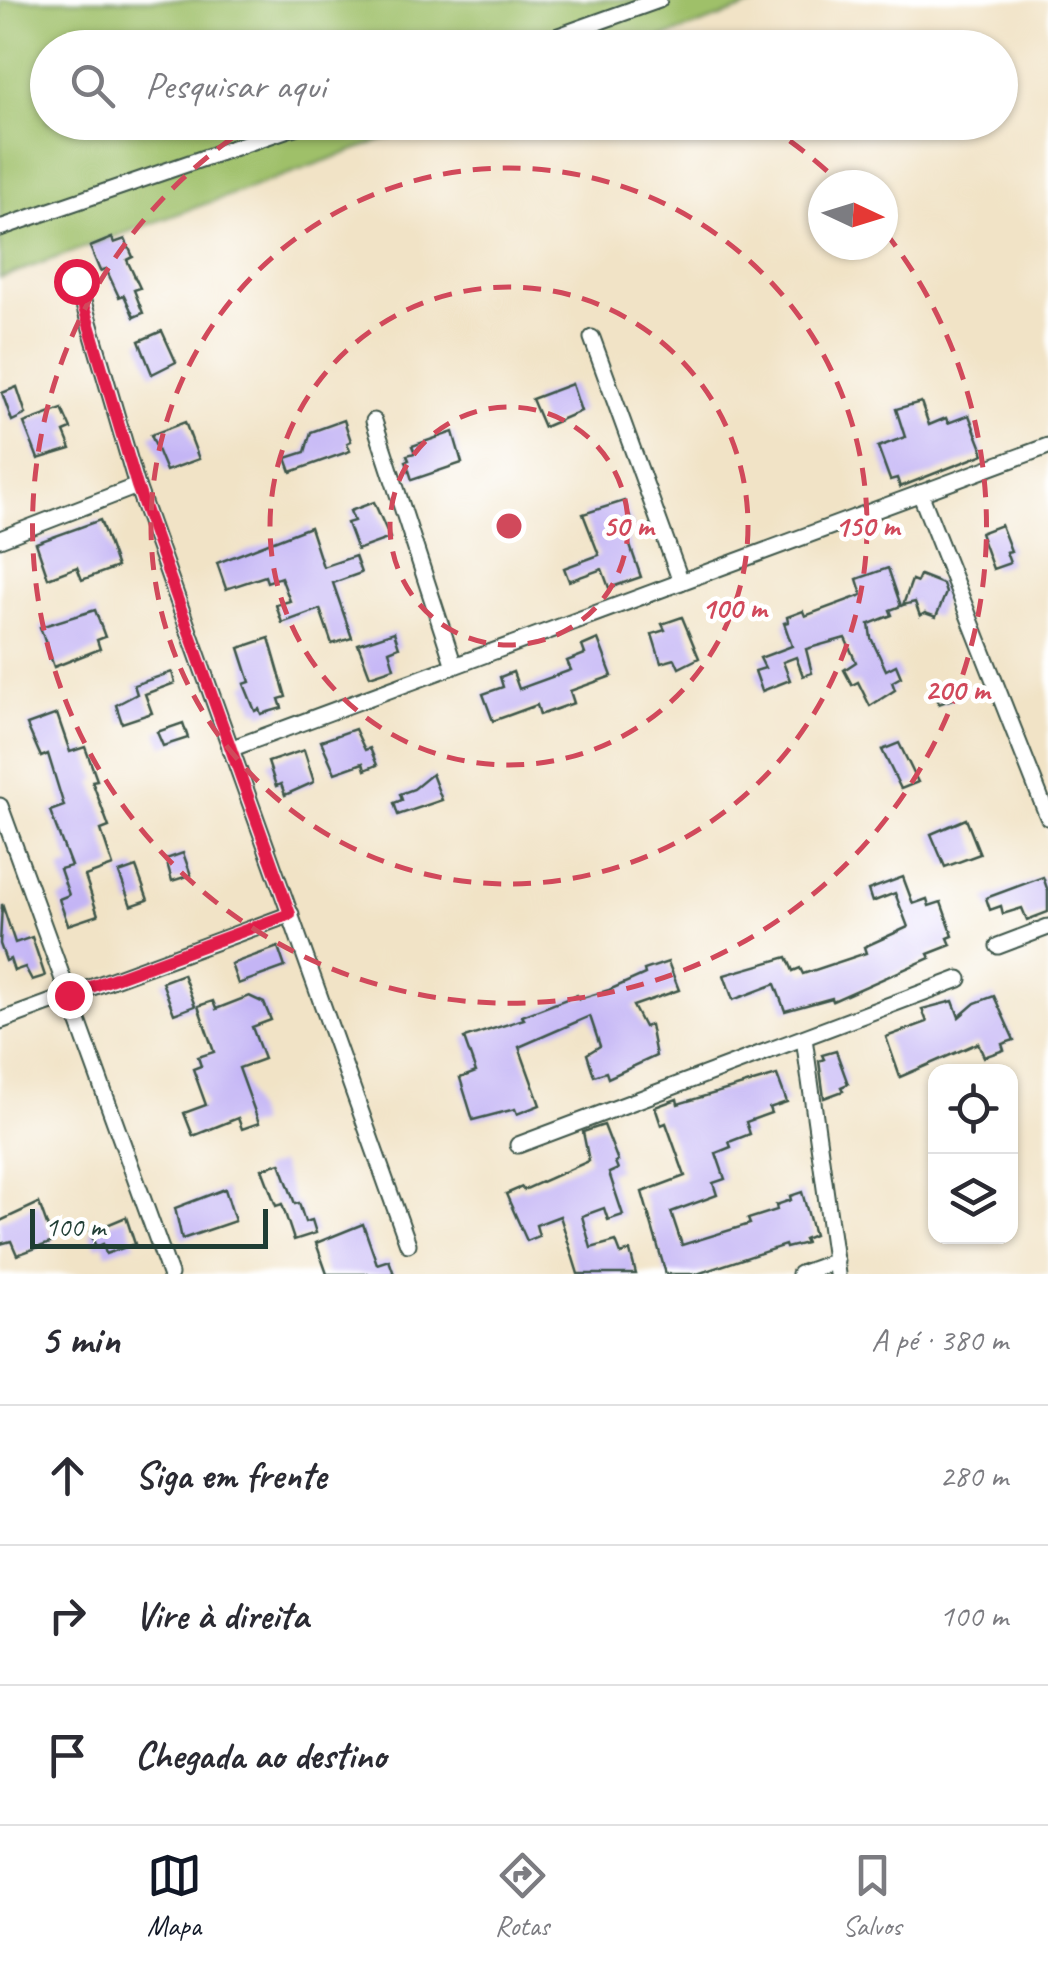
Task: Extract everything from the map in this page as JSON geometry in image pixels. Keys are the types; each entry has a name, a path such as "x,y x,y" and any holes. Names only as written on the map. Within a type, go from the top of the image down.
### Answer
{"street":[{"path":"576,30 660,0"},
{"path":"0,228 257,140"},
{"path":"76,281 137,486 408,1244"},
{"path":"592,338 681,582"},
{"path":"374,421 454,666"},
{"path":"230,749 1048,446"},
{"path":"0,539 137,486"},
{"path":"920,493 1048,816"},
{"path":"0,806 170,1274"},
{"path":"0,1020 290,914"},
{"path":"998,946 1048,926"},
{"path":"518,1145 959,979"},
{"path":"800,1274 837,1267 804,1038"}],"green space":[{"path":"0,0 768,0 684,30 30,30 30,140 383,140 0,278"}],"building":[{"path":"112,238 114,243 125,239 133,257 127,260 140,288 134,290 143,313 134,317 106,269 100,271 90,247"},
{"path":"162,331 176,362 152,374 139,341"},
{"path":"572,384 581,411 544,427 532,399"},
{"path":"17,387 26,414 12,421 2,393"},
{"path":"921,402 929,425 969,415 984,454 900,487 897,478 890,480 878,447 905,437 896,409"},
{"path":"62,409 71,429 64,432 71,449 38,459 24,423"},
{"path":"344,420 350,451 291,472 286,458 305,452 311,432"},
{"path":"185,422 199,459 166,471 151,435"},
{"path":"453,432 462,463 412,480 406,461 407,455 415,453 412,446"},
{"path":"624,501 635,531 626,534 641,577 609,588 602,569 569,581 564,568 599,555 583,514"},
{"path":"374,502 390,538 357,550 347,523 354,521 350,511"},
{"path":"100,520 117,567 82,580 77,567 48,578 36,543"},
{"path":"1001,525 1011,551 1006,552 1010,563 993,569 980,533"},
{"path":"310,527 323,567 355,556 361,573 333,583 352,638 332,644 320,609 282,623 276,605 290,601 281,577 267,582 265,576 226,589 217,563"},
{"path":"888,568 901,606 890,610 892,615 869,624 886,670 896,665 901,677 892,682 895,690 870,706 858,682 852,685 844,670 856,662 845,638 806,649 812,673 803,676 796,657 783,662 790,680 762,691 755,671 765,668 760,658 792,646 784,623 788,622 787,617 803,611 805,616 862,595 857,579"},
{"path":"920,575 943,584 946,593 936,617 925,613 920,616 915,602 903,605 912,580 917,582"},
{"path":"95,610 105,637 97,640 100,649 54,667 40,627"},
{"path":"682,617 699,658 679,668 675,659 661,663 652,634 665,630 662,624"},
{"path":"394,632 399,647 389,651 394,668 370,676 358,644"},
{"path":"269,638 286,697 279,699 282,708 261,714 259,709 255,711 244,684 250,682 239,648"},
{"path":"598,639 612,676 570,691 574,703 540,715 537,705 493,721 483,694 503,687 500,677 513,672 519,689 571,670 567,661 585,654 582,646"},
{"path":"172,672 175,683 145,694 152,713 122,723 116,705 137,694 134,685"},
{"path":"961,679 966,694 939,704 934,689"},
{"path":"57,714 70,752 85,747 88,755 97,780 92,781 109,827 101,830 113,866 85,876 98,915 68,925 59,899 69,895 60,869 71,866 50,811 64,806 48,754 41,757 27,725"},
{"path":"183,723 188,738 163,746 157,732"},
{"path":"355,729 377,765 365,770 363,763 335,773 321,741"},
{"path":"899,743 918,782 901,789 882,750"},
{"path":"304,750 314,782 285,795 281,784 276,786 268,762"},
{"path":"432,774 442,800 398,815 394,803 402,800 400,794 414,789"},
{"path":"966,819 980,854 945,867 931,834"},
{"path":"183,853 191,875 172,881 166,859"},
{"path":"136,867 148,900 131,906 119,873"},
{"path":"903,877 913,904 927,899 929,906 941,902 953,936 948,938 951,945 833,1001 832,998 785,1011 775,984 733,1000 724,975 787,957 793,971 800,968 803,974 866,953 864,947 908,927 895,893 872,902 868,890"},
{"path":"1043,877 1048,912 1027,920 1022,908 1003,914 1001,906 990,910 986,898"},
{"path":"2,904 15,943 32,937 45,976 32,980 25,967 14,971 10,959 6,961 0,944"},
{"path":"278,947 285,967 238,984 231,964"},
{"path":"668,962 679,990 633,1006 644,1027 650,1025 656,1056 608,1078 606,1072 594,1076 587,1054 600,1046 590,1016 519,1047 540,1105 517,1114 515,1109 473,1120 460,1078 476,1072 464,1038 524,1019 522,1016 577,995 579,999 609,990 645,974 644,970"},
{"path":"183,974 195,1006 174,1014 162,982"},
{"path":"249,996 264,1003 271,1020 252,1027 264,1059 239,1068 259,1123 242,1129 238,1118 193,1136 184,1113 206,1105 193,1069 201,1066 198,1057 214,1052 198,1006 213,1001 216,1009"},
{"path":"994,996 1014,1040 1002,1044 1004,1050 984,1057 978,1043 900,1077 886,1037 927,1022 922,1009 953,1001 959,1017 975,1003"},
{"path":"836,1051 848,1084 841,1087 843,1091 824,1098 819,1061 824,1059 822,1055"},
{"path":"777,1075 787,1102 746,1122 750,1134 729,1142 731,1147 716,1153 725,1179 713,1183 717,1195 671,1212 682,1245 750,1224 748,1219 777,1210 776,1205 802,1192 814,1235 804,1239 806,1243 786,1248 785,1245 697,1274 666,1274 642,1192 685,1176 666,1123 661,1125 655,1107"},
{"path":"604,1125 618,1161 618,1169 609,1173 623,1215 608,1220 604,1208 582,1216 591,1248 616,1241 621,1254 630,1251 636,1274 578,1274 560,1216 536,1225 539,1236 527,1241 506,1194 589,1161 583,1132"},
{"path":"280,1163 295,1204 299,1203 305,1222 312,1220 316,1233 294,1240 282,1204 276,1206 262,1169"},
{"path":"225,1189 235,1221 182,1239 175,1208"},
{"path":"39,1203 53,1242 17,1255 11,1241 0,1244 0,1221"},
{"path":"126,1217 135,1244 106,1254 103,1244 96,1247 90,1232"},
{"path":"363,1224 377,1264 389,1260 394,1274 327,1274 316,1243"}],"route":[{"path":"69,995 290,914 137,486 76,281"}]}
